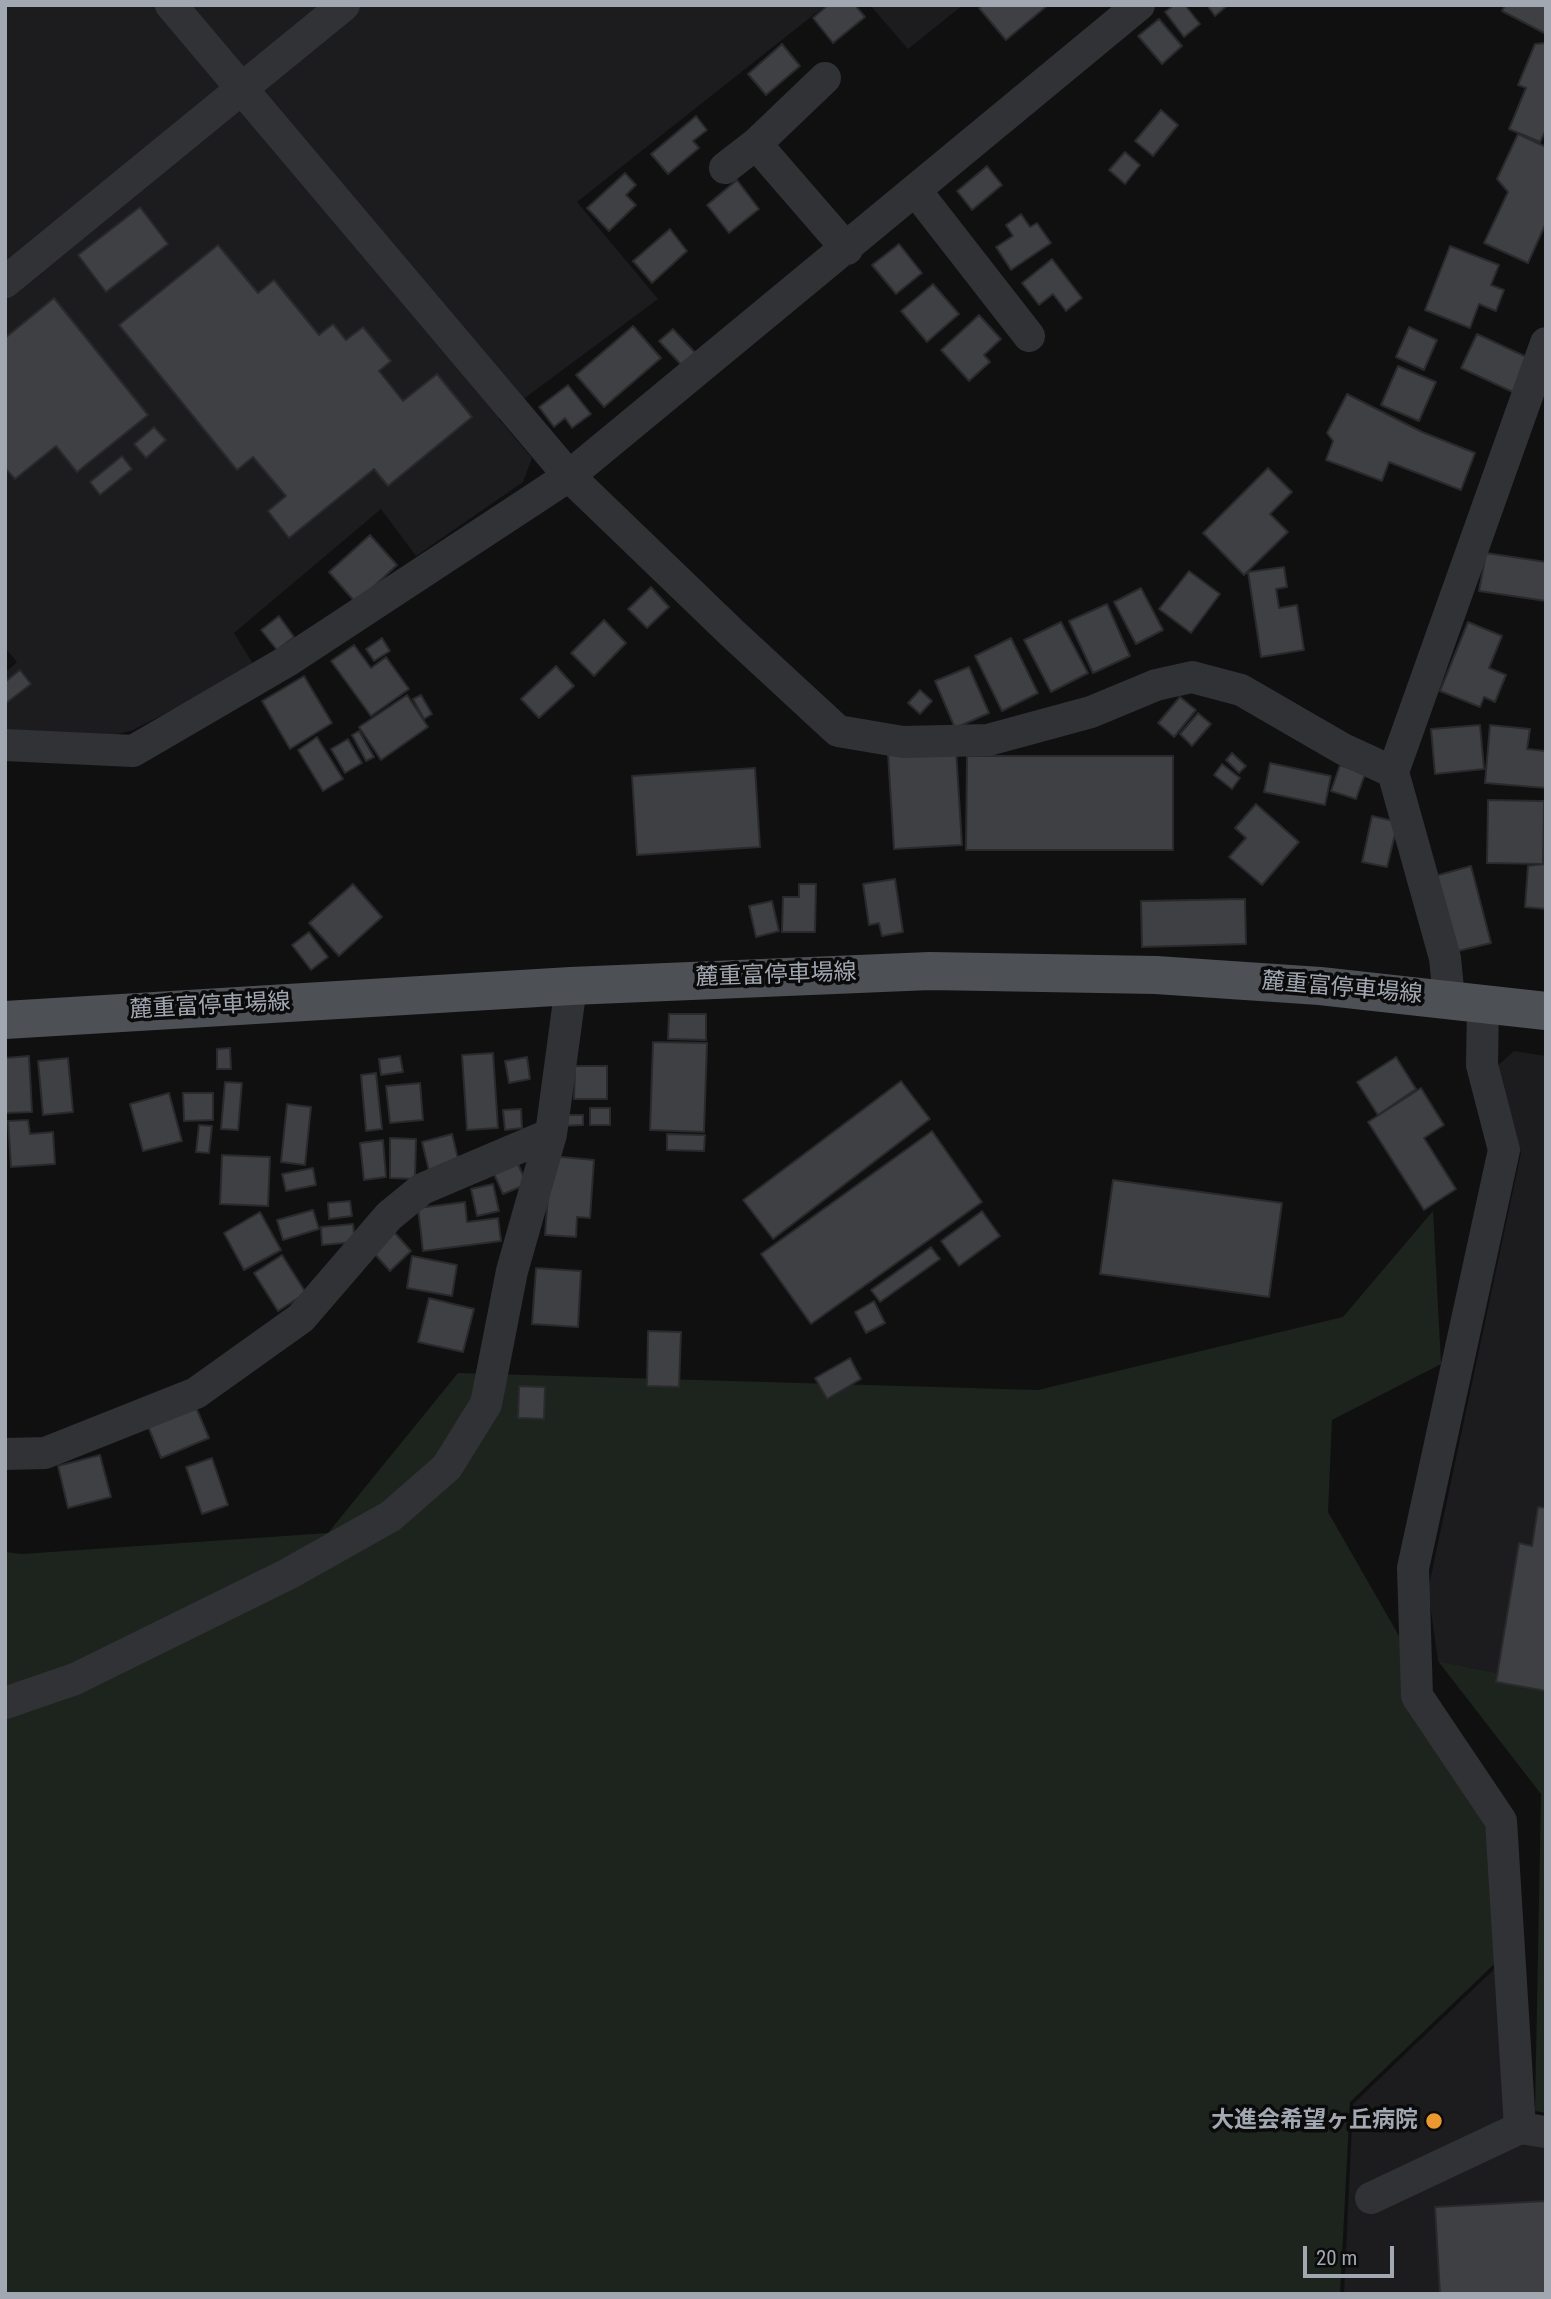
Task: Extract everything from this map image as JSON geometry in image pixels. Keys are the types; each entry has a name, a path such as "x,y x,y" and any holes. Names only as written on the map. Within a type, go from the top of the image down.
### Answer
{"main road":[{"name":"麓重富停車場線","path":"5,1020 571,986 930,971 1156,975 1320,986 1546,1011"}],"street":[{"path":"171,5 569,475 838,732 903,742 988,740 1091,712 1156,685 1192,677 1241,690 1343,749 1393,772"},
{"path":"5,282 344,5"},
{"path":"5,745 133,751 289,660 569,475 847,249 1139,5"},
{"path":"725,168 756,144 825,78"},
{"path":"756,144 847,249"},
{"path":"916,191 1028,336"},
{"path":"1371,2198 1533,2130 1501,1821 1417,1696 1416,1670 1413,1568 1504,1150 1466,1001 1446,958 1393,772 1546,344"},
{"path":"5,1703 75,1679 288,1574 391,1516 447,1467 486,1404 512,1271 551,1134 571,986"},
{"path":"5,1454 45,1453 196,1393 301,1318 388,1216 422,1189 551,1134"}],"shaded area":[{"path":"5,5 826,5 577,202 658,299 498,418 532,458 523,482 416,556 381,509 234,633 255,667 133,730 99,739 5,732 5,673 17,662 5,648"},
{"path":"870,5 963,5 908,49"},
{"path":"1514,1051 1546,1056 1546,1683 1438,1661 1428,1590 1521,1153 1494,1069"},
{"path":"1433,1211 1441,1364 1332,1420 1328,1512 1470,1760 1513,1946 1350,2102 1340,2294 5,2294 5,1552 22,1554 328,1533 458,1373 1038,1390 1343,1317"},
{"path":"1438,1661 1546,1683 1546,2113 1535,2111 1541,1794"},
{"name":"大進会希望ヶ丘病院","path":"1509,1955 1515,2137 1546,2142 1546,2294 1344,2294 1353,2104"}],"building":[{"path":"828,5 855,5 865,17 833,43 813,18"},
{"path":"983,5 1048,5 1006,40 979,8"},
{"path":"1174,5 1185,5 1200,24 1184,37 1165,12"},
{"path":"1207,5 1228,5 1215,16"},
{"path":"1505,5 1546,5 1546,34 1502,11"},
{"path":"1159,19 1182,46 1162,64 1138,36"},
{"path":"1545,43 1546,130 1540,142 1509,129 1526,88 1518,85 1535,44"},
{"path":"782,44 800,66 766,95 748,74"},
{"path":"1161,110 1178,125 1153,156 1135,141"},
{"path":"696,116 707,130 693,141 699,148 668,174 651,154"},
{"path":"1518,134 1546,147 1546,223 1528,263 1484,243 1508,192 1497,179"},
{"path":"1125,152 1140,165 1125,184 1109,170"},
{"path":"987,166 1002,185 972,210 957,191"},
{"path":"625,173 636,185 626,195 636,205 609,231 587,208"},
{"path":"737,180 759,209 729,233 707,205"},
{"path":"140,207 168,244 106,292 78,255"},
{"path":"1021,214 1030,227 1037,223 1051,243 1011,270 996,247 1013,236 1006,225"},
{"path":"670,229 687,251 652,283 633,261"},
{"path":"899,244 922,273 896,294 872,265"},
{"path":"218,245 258,293 274,280 319,335 333,324 346,340 363,327 391,361 379,371 403,401 437,374 472,417 388,486 374,469 289,538 268,511 286,496 253,457 237,470 119,325"},
{"path":"1450,246 1499,265 1491,285 1504,290 1496,311 1479,304 1470,328 1425,310"},
{"path":"1052,259 1082,298 1066,311 1053,294 1039,305 1022,283"},
{"path":"933,284 959,314 927,342 901,311"},
{"path":"54,298 148,415 77,472 56,446 15,479 5,468 5,338"},
{"path":"979,315 1001,339 984,355 990,362 969,381 941,350"},
{"path":"633,326 661,358 604,407 576,375"},
{"path":"1409,327 1437,340 1424,370 1396,357"},
{"path":"673,329 702,360 688,372 659,341"},
{"path":"1477,334 1533,360 1517,394 1461,368"},
{"path":"1398,366 1436,382 1419,421 1381,405"},
{"path":"568,385 591,414 572,428 565,418 554,427 539,407"},
{"path":"1347,394 1422,432 1475,453 1461,490 1389,462 1382,481 1326,460 1333,441 1327,433"},
{"path":"154,427 166,440 146,458 134,444"},
{"path":"122,456 132,469 100,495 90,482"},
{"path":"1268,468 1292,492 1270,514 1288,532 1244,575 1203,533"},
{"path":"370,535 397,565 356,603 329,572"},
{"path":"1486,553 1546,562 1546,601 1479,591"},
{"path":"1284,567 1287,587 1276,589 1279,608 1297,605 1304,650 1261,657 1248,572"},
{"path":"1189,571 1220,594 1191,633 1159,609"},
{"path":"651,587 669,607 647,628 628,609"},
{"path":"1141,588 1163,630 1136,644 1114,602"},
{"path":"1107,604 1130,656 1093,673 1069,621"},
{"path":"279,616 294,637 277,650 261,630"},
{"path":"604,620 626,643 594,676 571,653"},
{"path":"1061,622 1088,673 1051,692 1024,640"},
{"path":"1468,622 1502,636 1489,668 1506,675 1495,702 1484,697 1480,707 1440,691"},
{"path":"382,638 390,651 374,661 366,649"},
{"path":"1011,638 1038,693 1002,711 975,656"},
{"path":"354,645 371,668 386,657 409,689 371,716 331,661"},
{"path":"556,666 574,686 539,718 521,699"},
{"path":"969,667 989,713 955,728 935,681"},
{"path":"20,670 31,684 5,704 5,682"},
{"path":"304,676 332,723 290,749 262,701"},
{"path":"920,690 932,701 920,714 908,703"},
{"path":"407,695 428,727 381,760 359,727"},
{"path":"421,695 432,714 424,719 413,699"},
{"path":"1180,697 1196,710 1174,737 1158,723"},
{"path":"1198,713 1211,724 1192,746 1180,734"},
{"path":"1480,725 1484,769 1435,774 1431,729"},
{"path":"1490,725 1530,729 1527,749 1546,751 1546,788 1485,783"},
{"path":"359,731 374,757 366,761 352,735"},
{"path":"317,737 343,779 323,791 298,750"},
{"path":"348,739 362,763 345,773 331,749"},
{"path":"956,750 962,845 894,849 888,754"},
{"path":"1232,753 1246,766 1239,773 1226,760"},
{"path":"967,756 1173,756 1173,850 966,850"},
{"path":"1270,763 1331,776 1325,805 1264,792"},
{"path":"1222,764 1240,778 1232,789 1214,775"},
{"path":"1340,765 1365,774 1356,799 1331,791"},
{"path":"755,768 760,847 637,855 632,776"},
{"path":"1488,800 1544,801 1543,864 1487,863"},
{"path":"1256,804 1299,842 1262,885 1229,857 1246,838 1235,828"},
{"path":"1372,816 1398,822 1387,867 1362,862"},
{"path":"1546,865 1546,909 1525,907 1528,866"},
{"path":"1471,866 1491,943 1454,952 1435,876"},
{"path":"895,879 903,932 882,936 879,923 869,925 863,884"},
{"path":"353,884 382,917 339,956 309,923"},
{"path":"799,884 816,884 815,932 782,932 783,897 799,897"},
{"path":"1245,899 1246,944 1142,947 1141,901"},
{"path":"772,901 779,931 756,937 749,906"},
{"path":"309,932 328,957 311,970 292,945"},
{"path":"669,1014 706,1014 706,1040 668,1039"},
{"path":"653,1042 707,1043 704,1132 650,1130"},
{"path":"230,1048 231,1069 217,1069 217,1049"},
{"path":"493,1053 498,1128 467,1130 462,1055"},
{"path":"29,1056 32,1112 5,1113 5,1058"},
{"path":"400,1056 403,1072 381,1075 379,1059"},
{"path":"527,1057 530,1079 509,1083 505,1061"},
{"path":"1396,1057 1416,1089 1378,1115 1357,1082"},
{"path":"68,1058 73,1112 43,1115 38,1061"},
{"path":"575,1066 607,1066 607,1099 574,1099"},
{"path":"376,1073 382,1129 366,1131 361,1075"},
{"path":"901,1081 930,1119 773,1239 743,1200"},
{"path":"225,1082 242,1083 238,1130 221,1129"},
{"path":"420,1083 423,1120 390,1123 386,1086"},
{"path":"1421,1088 1444,1125 1424,1138 1456,1189 1424,1210 1368,1122"},
{"path":"169,1093 182,1141 143,1151 130,1104"},
{"path":"183,1093 213,1093 213,1120 184,1121"},
{"path":"287,1104 311,1107 305,1165 281,1162"},
{"path":"590,1108 610,1108 610,1125 590,1125"},
{"path":"521,1109 522,1128 505,1130 503,1110"},
{"path":"562,1115 583,1115 583,1125 562,1126"},
{"path":"28,1120 30,1134 53,1132 55,1164 11,1167 8,1121"},
{"path":"199,1125 212,1126 209,1153 196,1152"},
{"path":"932,1131 982,1202 811,1324 761,1254"},
{"path":"452,1134 459,1163 429,1171 422,1142"},
{"path":"667,1134 705,1135 704,1151 667,1150"},
{"path":"390,1138 416,1139 415,1179 390,1178"},
{"path":"383,1140 386,1177 364,1180 360,1143"},
{"path":"222,1155 270,1157 268,1206 220,1204"},
{"path":"551,1156 594,1160 590,1218 577,1217 576,1237 545,1235"},
{"path":"518,1164 527,1184 503,1194 494,1174"},
{"path":"313,1168 316,1185 286,1191 282,1174"},
{"path":"1113,1180 1282,1203 1269,1297 1100,1274"},
{"path":"493,1184 499,1211 477,1216 471,1189"},
{"path":"350,1201 352,1216 329,1219 328,1203"},
{"path":"465,1202 467,1222 498,1218 501,1241 423,1251 418,1208"},
{"path":"313,1210 319,1229 283,1240 277,1220"},
{"path":"982,1211 1000,1236 959,1266 941,1241"},
{"path":"260,1212 281,1250 244,1270 224,1233"},
{"path":"353,1224 355,1242 322,1245 321,1227"},
{"path":"394,1232 411,1251 390,1271 373,1252"},
{"path":"931,1247 940,1259 880,1302 871,1290"},
{"path":"282,1255 306,1293 278,1311 254,1273"},
{"path":"412,1256 457,1265 452,1296 407,1288"},
{"path":"536,1268 581,1271 578,1327 532,1324"},
{"path":"429,1298 474,1309 463,1352 418,1342"},
{"path":"874,1301 885,1323 866,1333 855,1312"},
{"path":"648,1331 681,1332 679,1387 647,1386"},
{"path":"850,1358 861,1379 827,1399 815,1378"},
{"path":"519,1386 545,1387 544,1419 518,1418"},
{"path":"193,1400 209,1438 161,1458 145,1419"},
{"path":"100,1455 111,1497 68,1508 58,1466"},
{"path":"212,1458 228,1505 202,1514 186,1467"},
{"path":"1538,1507 1546,1508 1546,1691 1496,1682 1519,1543 1532,1546"},
{"path":"1546,2201 1546,2294 1440,2294 1435,2207"}],"place":[{"name":"大進会希望ヶ丘病院","path":"1434,2121"}]}
